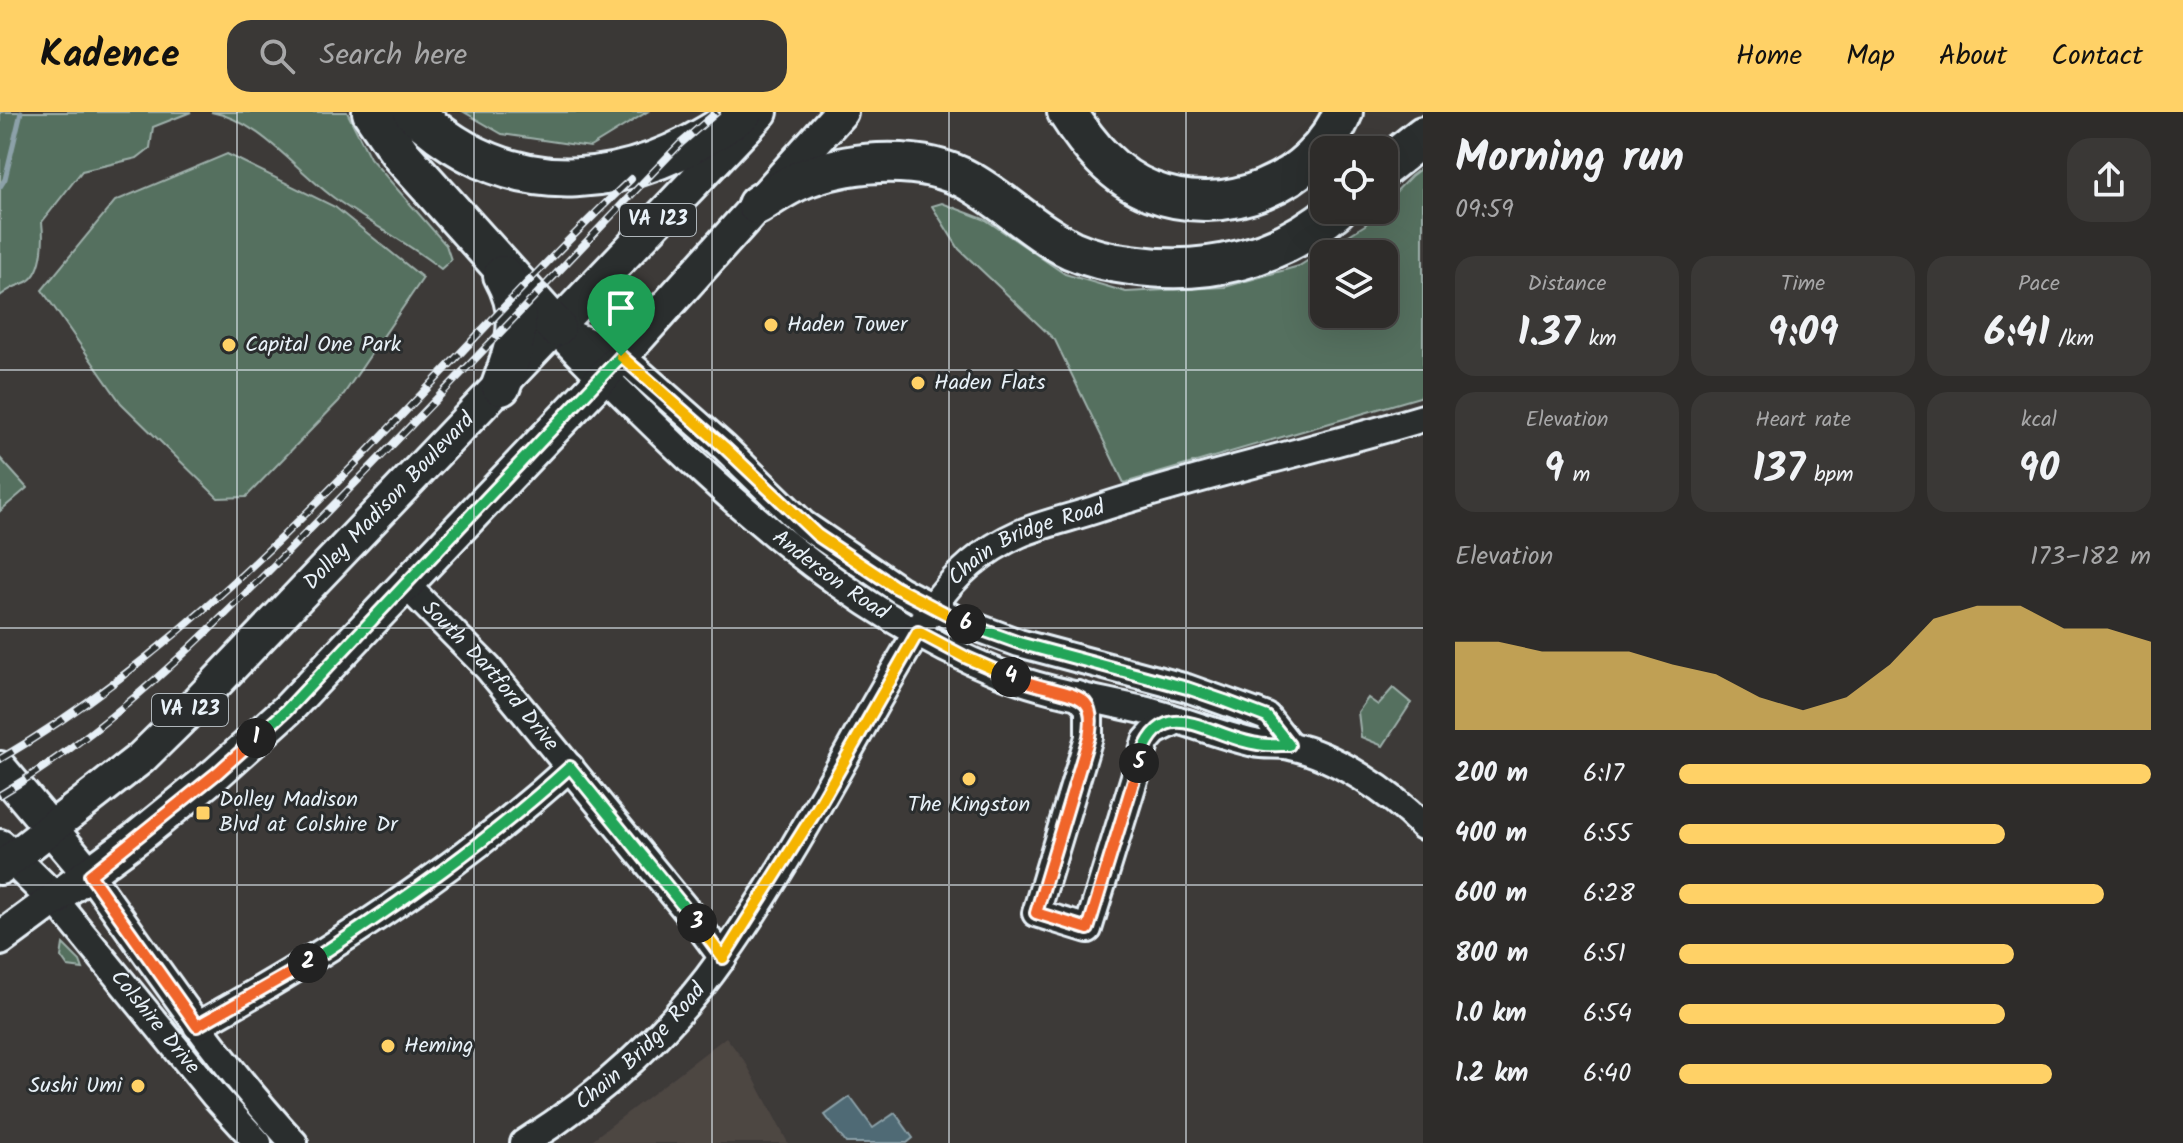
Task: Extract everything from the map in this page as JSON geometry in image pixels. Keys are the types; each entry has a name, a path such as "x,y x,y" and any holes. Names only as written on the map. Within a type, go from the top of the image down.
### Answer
{"highway":[{"path":"372,112 402,156 556,327"},
{"path":"413,112 438,134 475,157 526,174 588,178 645,165 724,126 743,112"},
{"path":"1067,112 1101,158 1124,177 1151,191 1182,200 1208,202 1251,195 1301,168 1323,146 1343,112"},
{"path":"1398,156 1423,136"},
{"path":"757,205 781,189 828,171 883,163 911,164 968,180 1000,200 1040,233 1076,251 1114,263 1156,269 1199,269 1242,261 1277,249 1319,224"},
{"path":"494,258 514,296 517,315 514,349 501,386"}],"main road":[{"name":"Dolley Madison Boulevard","path":"4,858 51,830 141,758 193,707 761,112"},
{"name":"VA 123","path":"0,939 90,875 217,773 287,710 613,366 841,112"},
{"path":"556,327 613,366"},
{"path":"0,768 90,875"},
{"path":"4,858 55,900"}],"street":[{"name":"Anderson Road","path":"613,366 724,447 803,524 848,557 932,608 1019,643 1187,688 1254,712 1267,717 1289,745"},
{"name":"Anderson Road","path":"613,366 782,542 846,588 918,632 995,671 1256,744 1289,745 1363,777 1423,826"},
{"name":"Chain Bridge Road","path":"524,1143 582,1103 643,1050 723,958 817,809 932,608 952,580 970,564 1020,534 1161,489 1423,418"},
{"name":"South Dartford Drive","path":"406,585 488,668 723,958"},
{"path":"1078,695 1089,708 1089,737 1036,913 1088,929 1146,741 1155,731 1178,720"},
{"path":"197,1026 287,976 398,904 483,840 570,767"},
{"name":"Colshire Drive","path":"90,875 197,1026 294,1143"},
{"name":"Colshire Drive","path":"55,900 215,1096 258,1143"}],"shaded area":[{"path":"726,1037 746,1063 788,1143 588,1143"}],"green space":[{"path":"0,112 191,112 153,127 150,148 137,158 82,171 42,222 42,247 36,273 0,296"},
{"path":"211,112 347,112 370,158 446,245 451,260 441,269 322,189 262,136 229,117"},
{"path":"464,112 647,112 590,147 502,134"},
{"name":"Capital One Park","path":"227,154 335,207 423,278 339,401 246,497 218,498 121,403 42,290 115,201"},
{"path":"1423,167 1423,396 1124,483 1055,340 959,249 932,206 942,203 986,220 1065,274 1126,292 1225,287 1299,266 1310,259 1310,328 1398,328 1398,240 1341,240 1366,224 1398,224 1398,189"},
{"path":"0,458 27,488 0,511"},
{"path":"1393,688 1411,703 1383,746 1361,737 1358,712 1368,698 1378,705"},
{"path":"63,944 80,961 83,969 68,967 61,957"}],"water":[{"path":"850,1097 873,1128 895,1113 913,1138 907,1143 846,1143 825,1115"}],"waterway":[{"path":"0,187 5,179 21,112"}],"railway":[{"path":"0,795 86,737 201,637 404,433 680,144 717,112"},
{"path":"0,759 90,700 175,634 255,563 332,488 555,254 631,179"}],"place":[{"name":"Haden Tower","path":"771,325"},
{"name":"Capital One Park","path":"229,345"},
{"name":"Haden Flats","path":"918,383"},
{"name":"The Kingston","path":"969,779"},
{"name":"Dolley Madison Blvd at Colshire Dr","path":"203,813"},
{"name":"Heming","path":"388,1046"},
{"name":"Sushi Umi","path":"138,1086"}],"route":[{"path":"621,356 724,447 803,524 895,587 957,620 1019,643 1187,688 1267,717 1289,745 1256,744 1178,720 1155,731 1146,741 1088,929 1036,913 1089,737 1089,708 1078,695 995,671 918,632 817,809 723,958 570,767 483,840 398,904 287,976 197,1026 90,875 217,773 287,710 621,356"}]}
